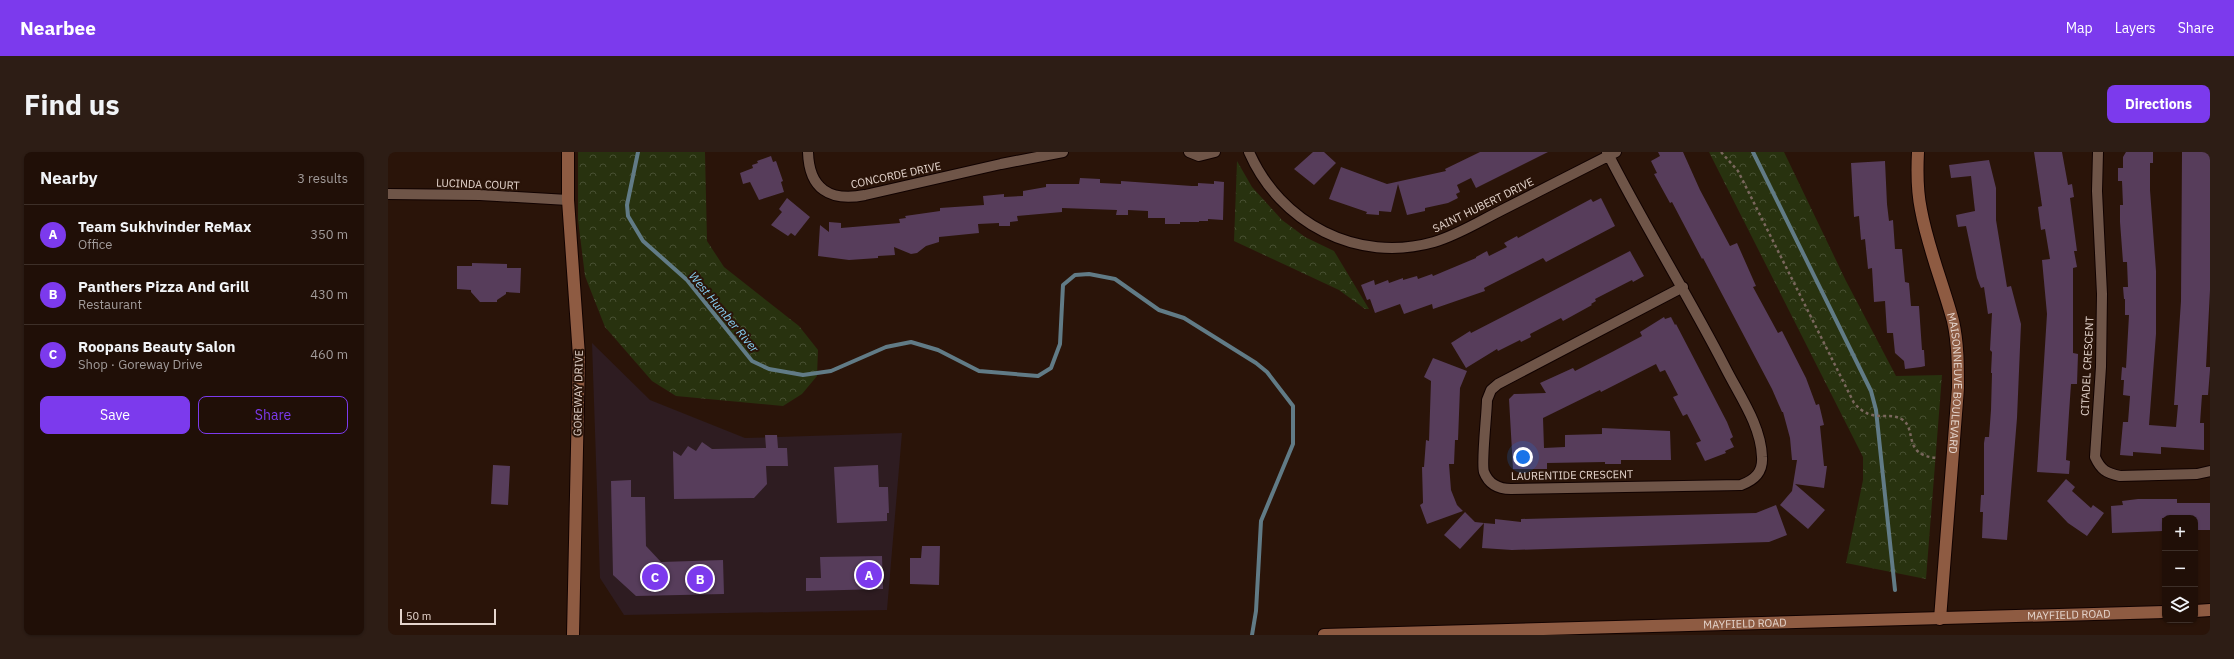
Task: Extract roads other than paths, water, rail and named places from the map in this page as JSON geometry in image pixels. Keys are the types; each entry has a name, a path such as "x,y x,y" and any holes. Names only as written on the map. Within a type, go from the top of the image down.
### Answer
{"street":[{"name":"GOREWAY DRIVE","path":"568,152 568,200 579,348 572,635"},
{"name":"CONCORDE DRIVE","path":"808,152 809,170 814,180 826,192 843,198 865,195 1001,164 1063,152"},
{"path":"1189,152 1199,156 1215,152"},
{"name":"SAINT HUBERT DRIVE","path":"1249,152 1263,179 1289,209 1301,219 1329,235 1356,244 1380,247 1412,246 1445,239 1611,153"},
{"name":"MAISONNEUVE BOULEVARD","path":"1918,152 1917,178 1920,209 1953,322 1958,360 1958,388 1940,619"},
{"name":"CITADEL CRESCENT","path":"2098,152 2097,191 2102,294 2096,457 2100,467 2108,474 2120,476 2197,474 2210,471"},
{"name":"LAURENTIDE CRESCENT","path":"1611,153 1683,287 1756,430 1762,457 1758,476 1750,482 1741,485 1511,489 1501,489 1493,485 1483,470 1487,400 1491,390 1498,384 1683,287"},
{"name":"LUCINDA COURT","path":"388,194 480,195 568,200"},
{"path":"2198,611 2210,610"},
{"name":"MAYFIELD ROAD","path":"1324,635 2162,612"}],"waterway":[{"name":"West Humber River","path":"638,152 627,205 628,216 643,241 687,280 752,361 769,369 803,375 831,371 886,347 911,342 938,350 979,371 1038,376 1051,368 1060,344 1063,285 1075,275 1089,274 1115,279 1159,310 1184,318 1256,363 1267,372 1293,406 1293,444 1261,521 1256,611 1252,635"},
{"path":"1753,152 1871,391 1876,410 1895,590"}],"place":[{"name":"Team Sukhvinder ReMax","path":"869,575"},
{"name":"Roopans Beauty Salon","path":"655,577"},
{"name":"Panthers Pizza And Grill","path":"700,579"}]}
